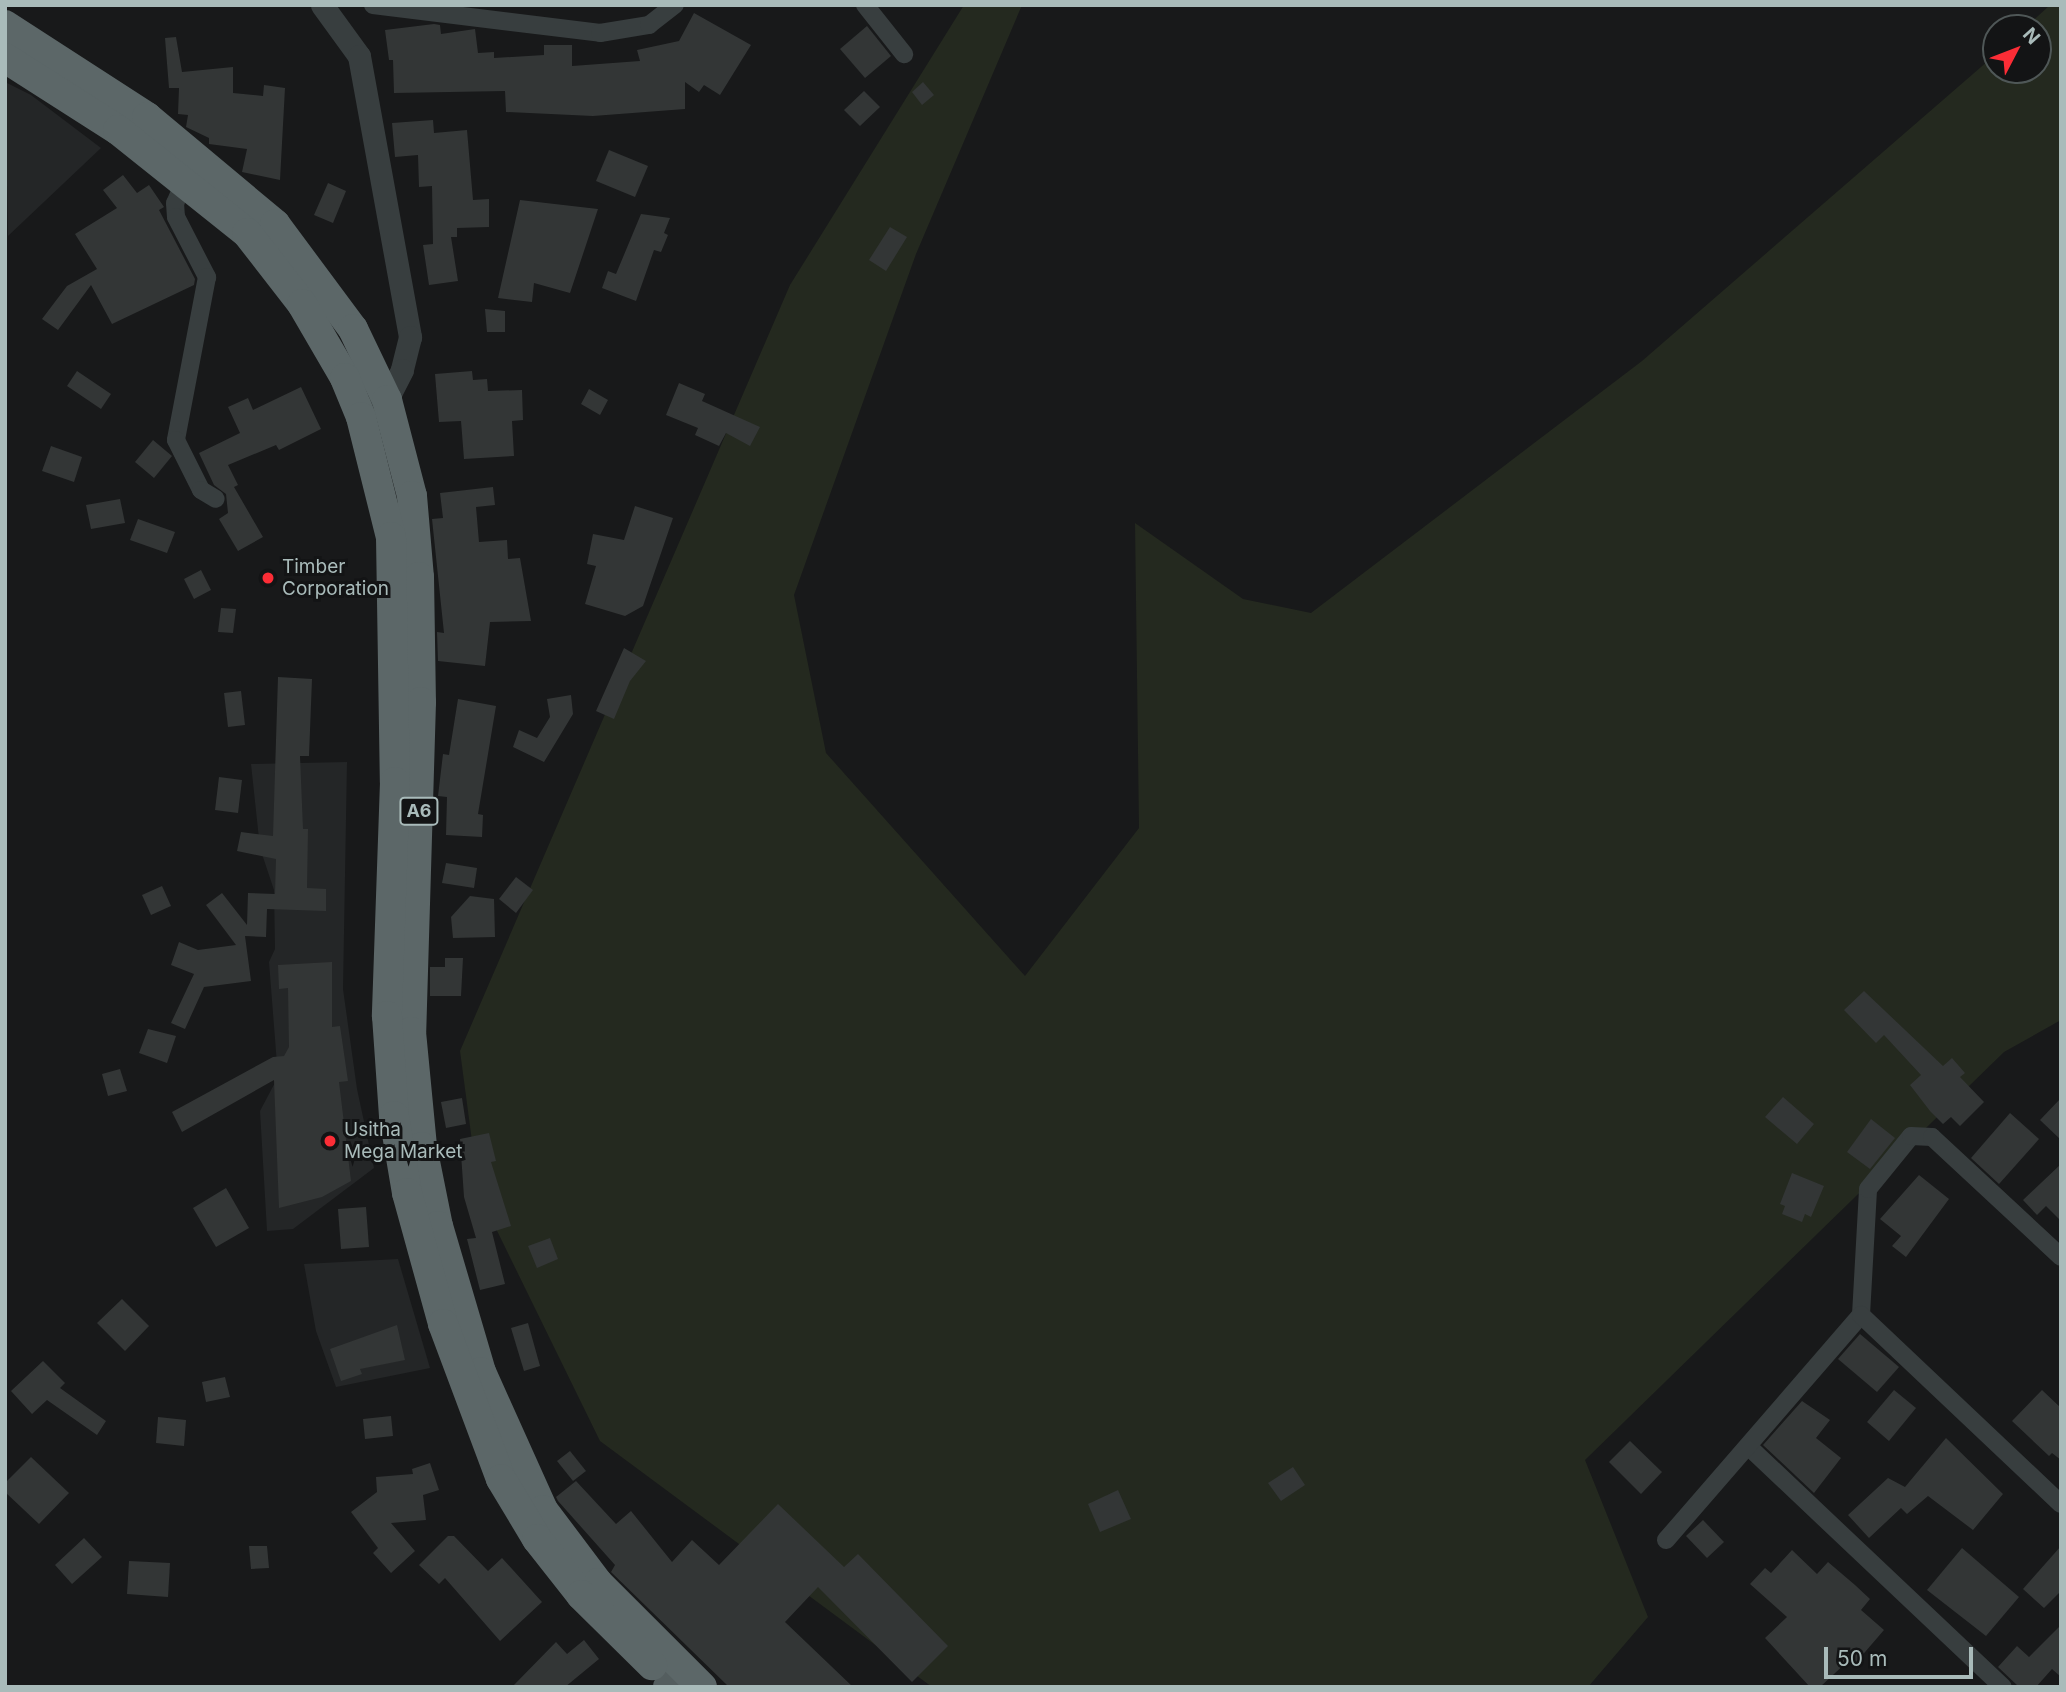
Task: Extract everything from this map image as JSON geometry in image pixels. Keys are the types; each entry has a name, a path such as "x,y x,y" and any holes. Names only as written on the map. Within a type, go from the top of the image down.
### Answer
{"highway":[{"name":"A6","path":"5,25 147,117 275,224 347,319 387,400 412,496 419,577 421,716 411,1032 422,1147 438,1226 481,1372 543,1510 598,1583 702,1687"},
{"name":"A6","path":"5,58 83,105 185,180 247,233 273,262 321,335 361,417 391,537 395,782 387,1016 393,1104 407,1193 443,1324 501,1479 537,1539 581,1595 671,1685"}],"street":[{"path":"322,5 359,57 410,337 402,370 387,400 361,417"},
{"path":"373,5 600,33 649,25 675,5"},
{"path":"865,5 904,54"},
{"path":"185,180 175,203 176,217 207,277 176,440 201,490 216,499"},
{"path":"1666,1540 1749,1448 1861,1315 1868,1189 1911,1136 1932,1137 2061,1257"},
{"path":"1861,1315 2061,1504"},
{"path":"1749,1448 2003,1687"}],"shaded area":[{"path":"964,5 1022,5 916,254 794,595 826,753 1025,976 1139,828 1135,523 1243,599 1311,613 1642,361 1982,66 1982,84 2052,84 2052,14 2040,14 2050,5 2061,5 2061,1020 2004,1052 1585,1460 1648,1617 1588,1687 932,1687 600,1441 479,1194 460,1051 790,285"},
{"path":"5,82 31,95 101,148 8,236"},
{"path":"347,762 343,989 357,1089 374,1168 293,1229 267,1231 260,1111 278,1077 269,962 275,949 274,890 260,848 251,764"},
{"path":"398,1259 430,1368 336,1387 316,1331 304,1264"}],"building":[{"path":"694,13 751,45 720,95 704,85 699,92 685,82 685,109 593,116 506,112 505,91 394,93 393,60 389,60 385,30 434,24 440,25 441,34 475,29 478,53 494,52 494,58 544,55 544,45 572,45 572,66 640,61 637,50 679,41"},
{"path":"867,26 891,56 865,78 840,49"},
{"path":"176,37 182,72 233,67 233,93 263,96 264,85 285,88 280,180 242,172 247,149 209,144 209,138 186,127 188,115 178,114 179,88 169,88 165,38"},
{"path":"923,82 934,95 922,105 912,92"},
{"path":"864,91 880,107 860,126 844,110"},
{"path":"433,120 434,133 467,130 473,200 489,199 489,227 457,228 457,237 451,237 458,281 429,285 423,245 433,244 432,186 419,187 418,155 395,157 392,123"},
{"path":"609,150 648,166 635,197 596,181"},
{"path":"123,175 137,193 149,185 164,207 159,210 195,279 194,285 112,324 91,285 58,330 42,319 67,286 97,269 75,234 117,208 103,190"},
{"path":"328,183 346,191 333,223 314,215"},
{"path":"520,200 598,209 570,293 534,283 532,302 498,298"},
{"path":"641,214 670,218 664,233 668,235 661,252 654,250 636,301 602,288 608,271 616,274"},
{"path":"890,227 907,237 886,271 869,260"},
{"path":"485,309 505,311 505,332 487,332"},
{"path":"77,371 111,394 101,409 67,386"},
{"path":"472,371 473,380 487,379 488,391 522,390 523,420 512,421 514,456 464,459 461,421 439,422 435,374"},
{"path":"679,383 705,394 702,401 760,427 750,446 726,433 719,446 695,435 698,428 666,415"},
{"path":"301,387 321,429 279,450 276,445 228,465 238,485 234,487 263,537 238,551 219,519 228,513 226,494 214,485 199,453 240,433 228,407 248,398 253,410"},
{"path":"589,389 608,400 600,415 581,404"},
{"path":"153,440 172,456 154,478 135,462"},
{"path":"51,446 82,457 74,482 42,471"},
{"path":"493,487 495,505 476,507 479,542 507,540 508,559 520,558 531,621 490,622 485,666 438,661 437,632 444,633 432,519 443,518 440,493"},
{"path":"120,499 125,523 91,529 86,505"},
{"path":"635,506 673,518 643,606 625,616 585,604 596,566 587,564 593,534 624,540"},
{"path":"138,519 175,532 167,553 130,540"},
{"path":"201,570 211,590 194,599 184,579"},
{"path":"221,608 236,609 233,633 218,632"},
{"path":"624,648 646,661 630,681 614,719 596,711"},
{"path":"278,677 312,679 309,756 300,756 303,829 308,829 307,888 326,889 326,911 267,909 266,937 245,936 251,981 204,987 185,1029 171,1023 194,974 171,965 179,942 198,950 236,945 206,905 222,893 247,925 248,893 275,894 276,859 237,851 241,832 273,836"},
{"path":"241,691 245,725 228,727 224,693"},
{"path":"571,695 573,714 544,762 513,747 519,730 537,738 550,717 547,699"},
{"path":"458,699 496,706 478,814 483,815 482,837 446,835 447,797 438,796 443,754 449,755"},
{"path":"219,777 242,780 238,813 215,810"},
{"path":"446,863 477,868 474,888 442,883"},
{"path":"516,877 533,890 516,913 499,899"},
{"path":"162,886 171,906 151,915 142,895"},
{"path":"470,896 494,899 495,937 453,938 451,917"},
{"path":"445,958 463,958 461,996 430,996 430,967 445,967"},
{"path":"332,962 332,1027 340,1026 348,1081 339,1082 351,1181 322,1197 279,1208 274,1080 182,1132 172,1112 273,1057 284,1056 289,1047 288,988 279,989 278,965"},
{"path":"1864,991 1943,1066 1952,1058 1965,1073 1960,1077 1984,1102 1960,1126 1951,1117 1943,1124 1930,1111 1910,1085 1921,1075 1884,1035 1876,1043 1844,1010"},
{"path":"148,1029 176,1036 167,1063 139,1053"},
{"path":"120,1069 127,1091 108,1096 102,1074"},
{"path":"1783,1097 1814,1124 1797,1144 1765,1117"},
{"path":"462,1098 466,1124 446,1128 441,1102"},
{"path":"2061,1098 2061,1140 2040,1120"},
{"path":"2010,1113 2039,1139 1999,1184 1971,1158"},
{"path":"1871,1119 1895,1138 1870,1169 1847,1152"},
{"path":"489,1133 496,1161 491,1162 511,1226 492,1232 505,1284 480,1290 467,1239 476,1238 464,1197 460,1139"},
{"path":"2061,1164 2061,1221 2046,1206 2037,1215 2023,1200"},
{"path":"1792,1173 1824,1186 1811,1217 1805,1214 1802,1222 1782,1214 1785,1206 1780,1204"},
{"path":"1919,1175 1949,1199 1906,1257 1892,1246 1901,1236 1880,1219"},
{"path":"226,1188 249,1228 216,1247 193,1208"},
{"path":"366,1207 369,1247 341,1249 338,1209"},
{"path":"550,1238 558,1259 537,1268 528,1246"},
{"path":"122,1299 149,1326 125,1351 97,1323"},
{"path":"528,1323 540,1366 524,1371 511,1328"},
{"path":"397,1325 405,1360 360,1369 362,1374 341,1381 330,1349"},
{"path":"1860,1334 1899,1367 1877,1392 1838,1359"},
{"path":"43,1361 65,1383 60,1388 106,1421 97,1435 47,1400 32,1414 11,1391"},
{"path":"225,1377 230,1397 206,1402 202,1382"},
{"path":"1894,1390 1916,1408 1889,1441 1867,1422"},
{"path":"2042,1390 2061,1408 2061,1460 2052,1453 2049,1456 2012,1421"},
{"path":"1802,1401 1830,1420 1816,1438 1841,1458 1814,1493 1763,1445"},
{"path":"391,1416 393,1436 365,1439 363,1419"},
{"path":"158,1417 186,1420 184,1446 156,1443"},
{"path":"1946,1438 2003,1494 1973,1530 1928,1496 1907,1514 1901,1508 1869,1538 1848,1515 1888,1478 1905,1487"},
{"path":"1630,1441 1662,1472 1641,1494 1609,1462"},
{"path":"570,1451 586,1471 573,1481 557,1461"},
{"path":"31,1457 69,1493 39,1524 5,1492 5,1483"},
{"path":"430,1463 439,1490 423,1495 426,1520 391,1523 415,1551 391,1573 373,1553 378,1548 351,1512 377,1492 376,1477 413,1474 412,1469"},
{"path":"1293,1467 1305,1485 1281,1501 1268,1483"},
{"path":"576,1481 616,1524 631,1511 672,1562 692,1540 719,1565 778,1504 844,1567 858,1554 948,1646 912,1682 818,1587 785,1622 853,1687 729,1687 611,1572 615,1565 558,1501 556,1497"},
{"path":"1118,1490 1131,1519 1100,1532 1088,1504"},
{"path":"1703,1520 1724,1542 1707,1558 1686,1536"},
{"path":"448,1536 454,1536 488,1571 502,1558 542,1602 500,1641 445,1578 439,1584 419,1565"},
{"path":"84,1538 102,1557 72,1584 55,1565"},
{"path":"249,1546 267,1546 269,1568 251,1569"},
{"path":"2061,1546 2061,1591 2044,1608 2023,1589"},
{"path":"1962,1548 2019,1597 1986,1636 1927,1590"},
{"path":"1792,1550 1817,1574 1828,1562 1855,1585 1870,1599 1861,1610 1884,1630 1853,1666 1848,1661 1820,1687 1810,1687 1765,1638 1787,1617 1750,1584 1765,1568 1771,1573"},
{"path":"129,1561 170,1563 168,1597 127,1594"},
{"path":"2061,1625 2061,1677 2052,1669 2036,1687 2019,1687 1998,1667 2017,1646 2029,1657"},
{"path":"584,1640 599,1659 565,1687 512,1687 556,1642 567,1654"}],"place":[{"name":"Timber Corporation","path":"268,578"},
{"name":"Usitha Mega Market","path":"330,1141"}]}
